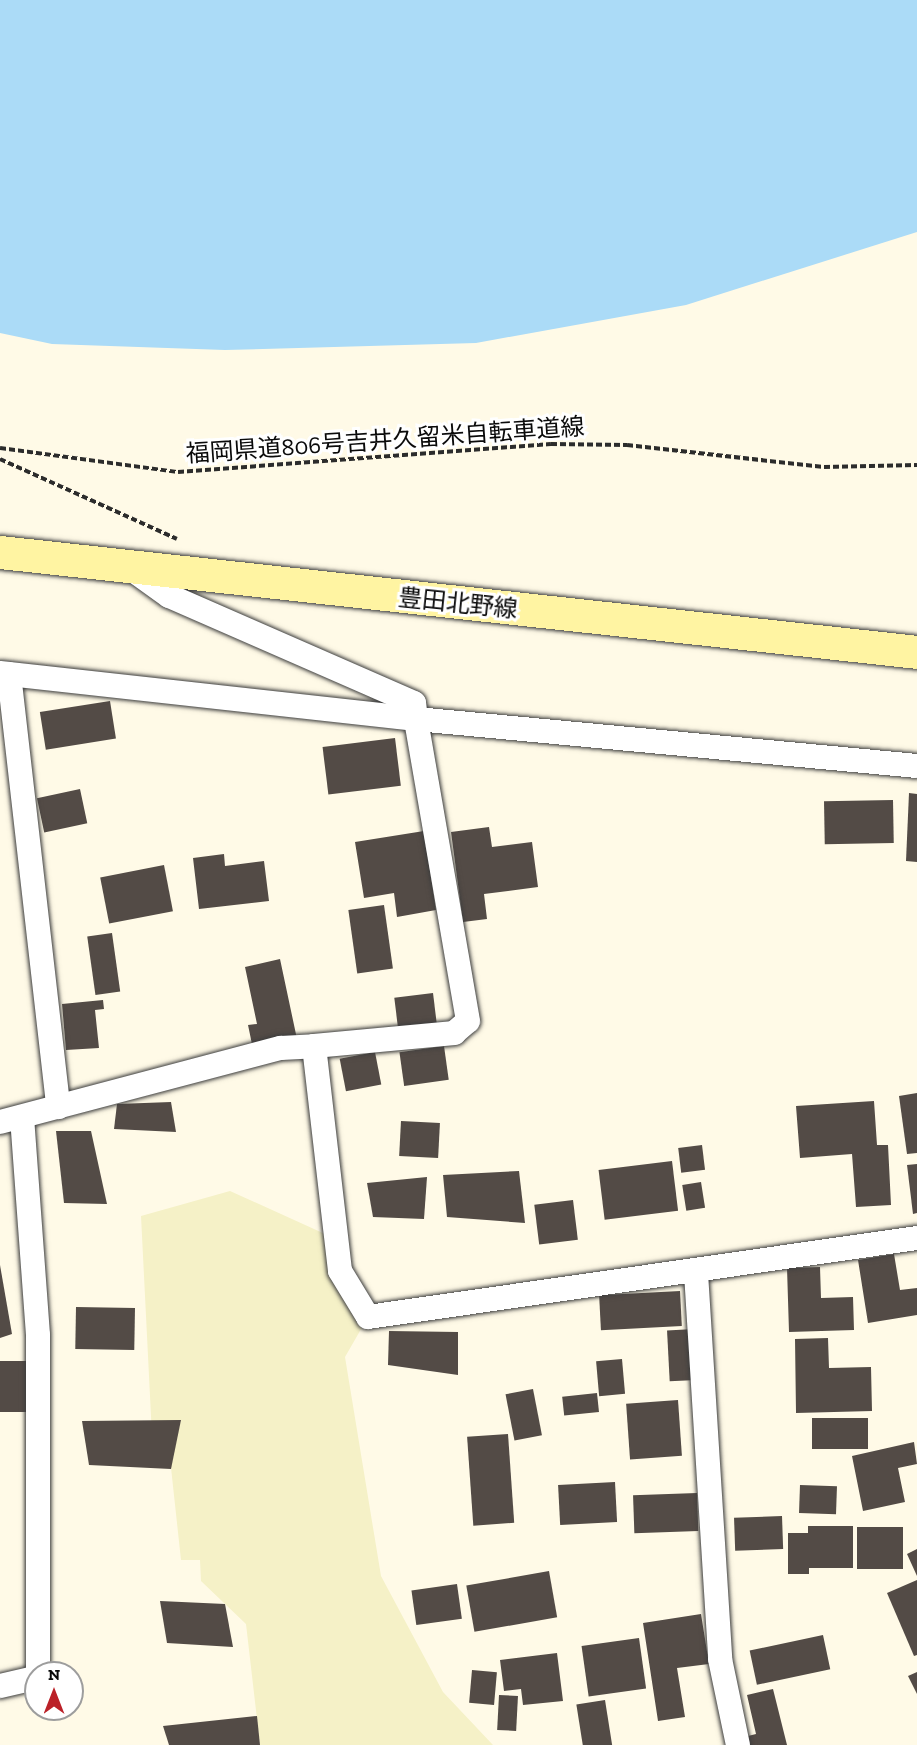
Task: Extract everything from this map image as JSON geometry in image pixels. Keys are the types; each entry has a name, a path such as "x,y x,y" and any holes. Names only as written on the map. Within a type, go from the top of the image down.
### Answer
{"main road":[{"name":"豊田北野線","path":"0,552 130,568 917,652"}],"street":[{"path":"38,1661 38,1335 11,1119 280,1048 454,1033 468,1022 414,703 169,596 130,568"},
{"path":"58,1107 4,673 416,719 917,766"},
{"path":"314,1046 340,1271 368,1317 696,1273 917,1238"},
{"path":"696,1273 720,1659 738,1745"},
{"path":"0,1686 24,1681"}],"path":[{"name":"福岡県道806号吉井久留米自転車道線","path":"0,448 178,472 551,444 627,444 824,467 917,465"},
{"path":"0,459 181,541"}],"shaded area":[{"path":"230,1191 336,1239 368,1317 345,1357 381,1576 443,1692 493,1745 260,1745 246,1624 201,1581 200,1560 181,1560 168,1440 152,1436 141,1216"}],"water":[{"path":"0,0 917,0 917,232 686,305 476,343 225,350 52,344 0,333"}],"building":[{"path":"110,701 116,739 46,750 40,712"},
{"path":"395,738 401,786 328,795 323,747"},
{"path":"80,789 87,823 44,832 37,798"},
{"path":"909,793 917,794 917,862 906,861"},
{"path":"893,800 894,843 825,844 824,801"},
{"path":"489,827 492,847 532,842 538,887 484,894 487,919 463,922 451,832"},
{"path":"424,831 436,910 397,917 394,893 364,898 355,842"},
{"path":"224,854 225,866 264,861 269,901 199,909 193,858"},
{"path":"164,865 173,911 109,924 100,877"},
{"path":"384,905 393,968 357,973 348,910"},
{"path":"112,933 120,991 95,995 87,936"},
{"path":"280,959 297,1039 253,1049 248,1025 257,1024 245,967"},
{"path":"433,993 437,1024 398,1029 394,998"},
{"path":"103,1000 104,1009 95,1010 99,1048 66,1050 62,1004"},
{"path":"444,1046 449,1080 404,1086 399,1052"},
{"path":"375,1052 381,1084 346,1091 340,1059"},
{"path":"917,1093 917,1153 907,1154 899,1096"},
{"path":"874,1101 877,1145 888,1145 891,1205 856,1207 852,1154 800,1158 796,1106"},
{"path":"171,1102 176,1132 114,1129 117,1104"},
{"path":"401,1121 440,1123 438,1158 399,1156"},
{"path":"56,1131 91,1131 107,1204 64,1203"},
{"path":"702,1145 705,1170 681,1173 678,1148"},
{"path":"672,1161 678,1211 605,1220 599,1170"},
{"path":"917,1164 917,1213 913,1214 907,1165"},
{"path":"519,1171 525,1223 447,1217 443,1175"},
{"path":"427,1177 424,1219 373,1217 367,1183"},
{"path":"701,1182 705,1208 686,1211 682,1185"},
{"path":"573,1200 578,1240 539,1244 534,1205"},
{"path":"894,1254 900,1290 917,1288 917,1315 868,1323 858,1260"},
{"path":"0,1265 12,1334 0,1338"},
{"path":"820,1267 821,1298 853,1297 854,1330 789,1332 787,1268"},
{"path":"680,1291 682,1326 601,1330 599,1295"},
{"path":"76,1307 135,1308 134,1350 75,1349"},
{"path":"694,1329 697,1380 670,1381 667,1330"},
{"path":"389,1331 458,1332 458,1375 388,1365"},
{"path":"828,1338 829,1368 871,1367 872,1411 796,1413 795,1339"},
{"path":"622,1359 625,1394 599,1396 596,1361"},
{"path":"0,1361 30,1361 30,1412 0,1412"},
{"path":"533,1389 542,1435 514,1440 506,1394"},
{"path":"597,1393 599,1412 564,1416 562,1397"},
{"path":"678,1400 682,1456 630,1459 626,1404"},
{"path":"812,1418 868,1418 868,1449 812,1449"},
{"path":"181,1420 171,1469 89,1465 82,1421"},
{"path":"508,1434 514,1523 473,1526 467,1437"},
{"path":"914,1442 917,1464 898,1468 905,1502 863,1511 852,1456"},
{"path":"615,1482 617,1522 560,1525 558,1485"},
{"path":"800,1485 837,1486 836,1514 799,1513"},
{"path":"697,1493 698,1531 634,1533 633,1495"},
{"path":"782,1516 783,1549 735,1551 734,1518"},
{"path":"808,1526 853,1526 853,1568 809,1568 809,1574 788,1574 788,1533 808,1533"},
{"path":"857,1527 903,1527 903,1569 857,1569"},
{"path":"917,1549 917,1576 907,1554"},
{"path":"549,1571 557,1617 474,1632 466,1586"},
{"path":"917,1580 917,1655 914,1656 887,1593"},
{"path":"457,1584 462,1619 416,1625 411,1590"},
{"path":"160,1601 225,1604 233,1647 167,1643"},
{"path":"701,1614 709,1664 677,1668 685,1717 658,1721 643,1623"},
{"path":"823,1635 830,1669 757,1685 750,1651"},
{"path":"639,1638 646,1689 589,1697 582,1646"},
{"path":"557,1653 563,1701 523,1705 521,1689 504,1691 500,1660"},
{"path":"472,1670 497,1672 494,1705 469,1703"},
{"path":"917,1672 917,1694 908,1676"},
{"path":"773,1689 787,1745 750,1745 748,1736 756,1734 747,1695"},
{"path":"499,1695 518,1696 516,1731 497,1730"},
{"path":"605,1700 612,1745 583,1745 576,1705"},
{"path":"257,1716 260,1745 169,1745 163,1726"}]}
